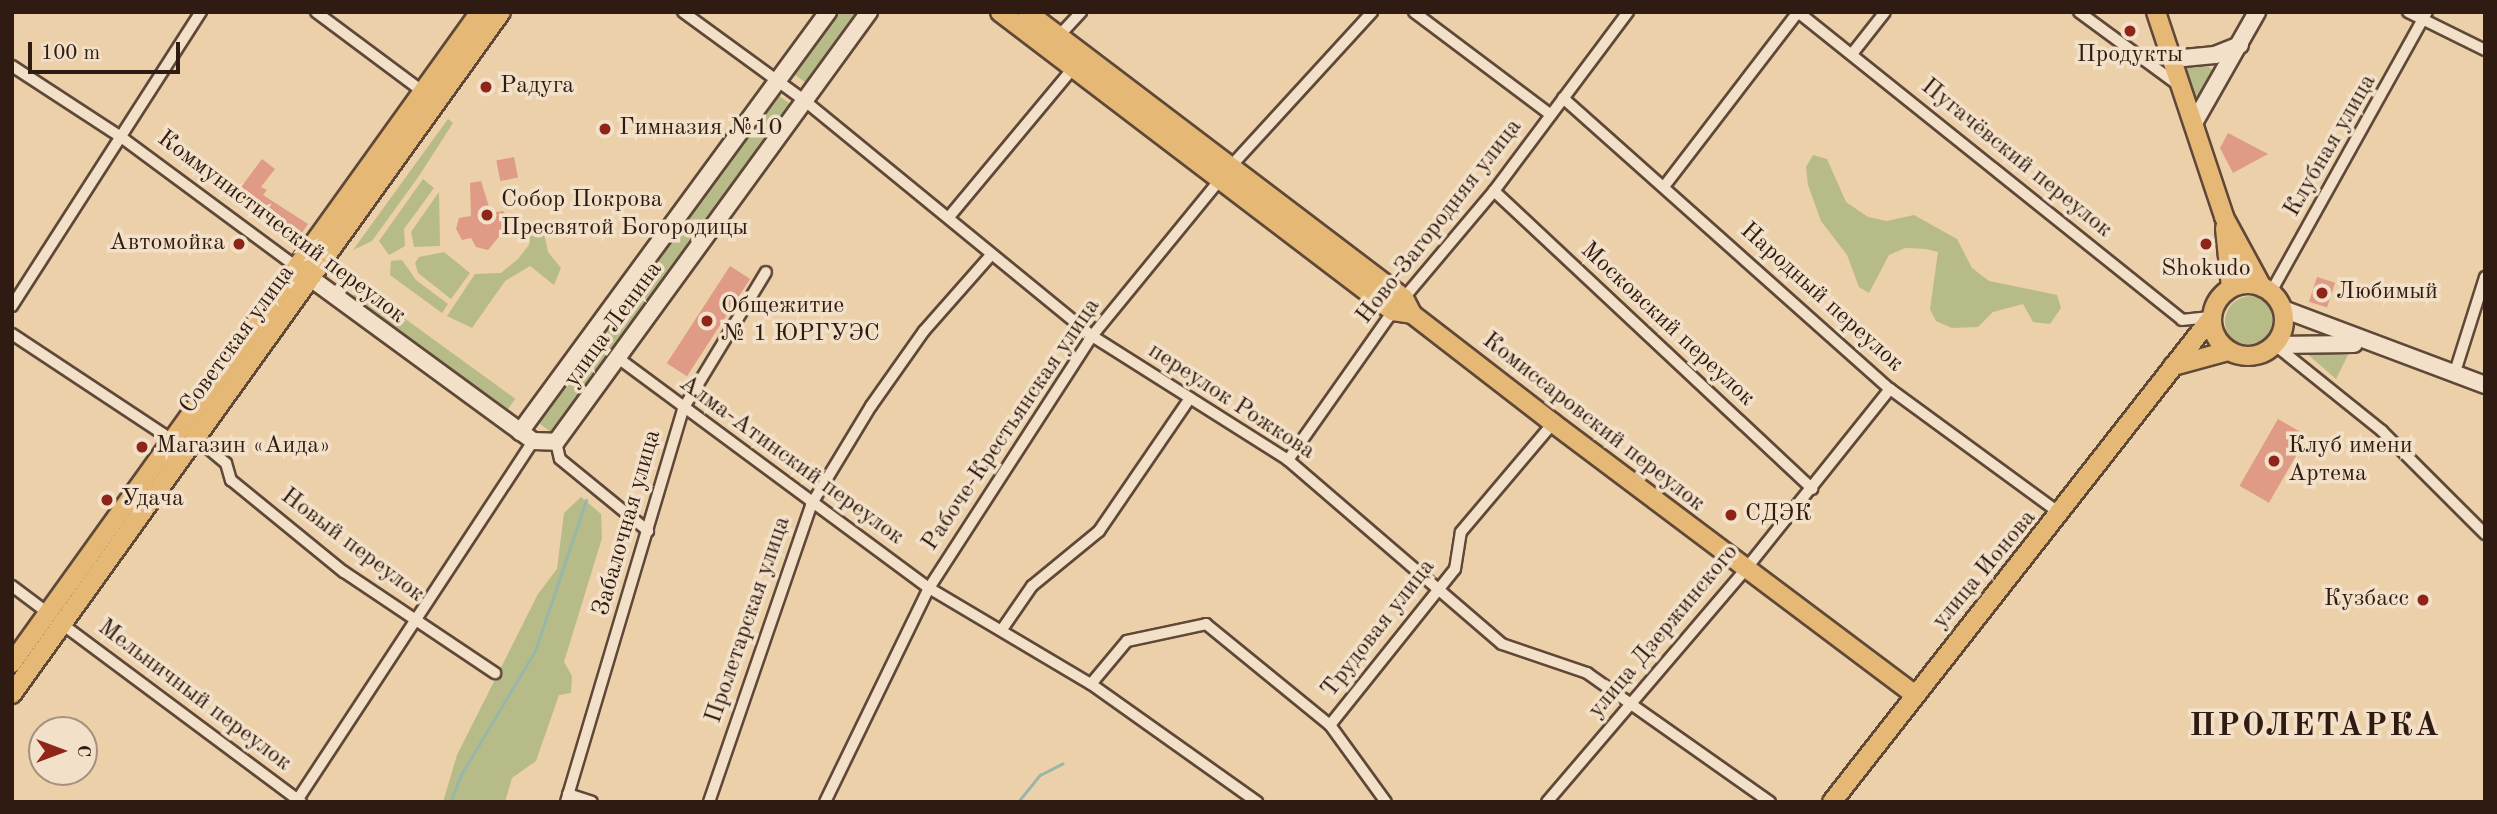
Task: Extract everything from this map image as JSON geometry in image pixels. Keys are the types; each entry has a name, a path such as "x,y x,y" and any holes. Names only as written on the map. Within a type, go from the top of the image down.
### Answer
{"main road":[{"name":"Советская улица","path":"12,694 55,619 172,440 480,12"},
{"name":"Советская улица","path":"12,663 55,619 197,439 501,12"},
{"name":"улица Ленина","path":"527,436 828,12"},
{"name":"улица Ленина","path":"556,442 869,12"},
{"name":"Комиссаровский переулок","path":"1000,12 1053,43 1745,570 1914,694"},
{"name":"Комиссаровский переулок","path":"1027,12 1073,68 1226,173"},
{"path":"2156,12 2224,218 2231,288 2212,317 2218,341 2228,351"},
{"path":"2194,123 2257,12"},
{"path":"2173,59 2215,55 2240,44"},
{"path":"2224,218 2266,290 2283,309 2363,344 2485,385"},
{"name":"Коммунистический переулок","path":"297,267 527,436"},
{"path":"2231,288 2266,290"},
{"path":"2275,345 2283,328 2283,309"},
{"name":"улица Ионова","path":"1832,802 1914,694 2062,515 2172,366 2212,317"},
{"path":"2172,366 2228,351 2253,356 2275,345 2363,344"},
{"path":"527,436 556,442"}],"street":[{"path":"12,306 201,12"},
{"path":"316,12 422,91"},
{"name":"переулок Рожкова","path":"682,12 804,101 1093,337 1288,460 1502,645 1587,673 1633,702 1770,802"},
{"path":"1053,43 1080,12"},
{"name":"Рабоче-Крестьянская улица","path":"825,802 929,588 1093,337 1226,173 1372,12"},
{"path":"1414,12 1551,115"},
{"name":"Ново-Загородняя улица","path":"1288,460 1628,12"},
{"path":"1666,184 1798,12"},
{"name":"Пугачёвский переулок","path":"1798,12 2182,320 2212,317"},
{"path":"1852,54 1885,12"},
{"path":"2079,12 2183,89"},
{"path":"2408,12 2427,16 2485,50"},
{"name":"Клубная улица","path":"2266,290 2427,16"},
{"name":"Коммунистический переулок","path":"12,66 121,137 297,267"},
{"path":"949,217 1073,68"},
{"name":"Народный переулок","path":"1563,98 1666,184 1890,389 2062,515"},
{"name":"Московский переулок","path":"1494,191 1812,489"},
{"name":"Пролетарская улица","path":"709,802 811,505 878,395 991,255"},
{"name":"Забалочная улица","path":"567,798 683,409 766,272"},
{"path":"2454,375 2485,277"},
{"path":"12,334 172,440"},
{"path":"2275,345 2382,431 2485,534"},
{"name":"Алма-Атинский переулок","path":"618,358 811,505 929,588 1003,628 1091,684 1257,802"},
{"name":"улица Дзержинского","path":"1547,802 1745,570 1890,389"},
{"path":"1003,628 1032,586 1099,531 1190,398"},
{"name":"Трудовая улица","path":"1330,725 1455,569 1461,532 1552,423"},
{"name":"улица Ленина","path":"299,801 527,436"},
{"name":"Новый переулок","path":"197,439 226,463 231,480 344,572 495,673"},
{"path":"556,442 559,458 648,531"},
{"name":"Мельничный переулок","path":"12,586 299,801"},
{"path":"1091,684 1127,641 1206,624 1330,725 1385,802"},
{"path":"567,798 592,802"}],"green space":[{"path":"834,12 858,12 806,83 790,71"},
{"path":"2191,63 2205,63 2213,71 2214,79 2197,102 2182,68"},
{"path":"774,92 792,105 553,433 535,420"},
{"path":"448,119 453,123 372,241 353,250"},
{"path":"1813,155 1827,159 1846,202 1868,217 1887,221 1914,215 1957,239 1972,268 1989,281 2057,295 2061,308 2050,324 2033,322 2023,304 1993,312 1978,327 1952,328 1936,321 1930,309 1938,252 1926,249 1905,248 1889,255 1869,293 1859,287 1847,255 1821,221 1808,185 1806,167"},
{"path":"423,179 434,188 404,229 405,246 389,255 379,241"},
{"path":"439,192 440,246 414,247 411,232"},
{"path":"530,221 542,224 548,252 561,268 554,285 530,266 505,281 472,328 447,316 475,274 501,273 518,259 529,245"},
{"path":"444,252 470,273 451,299 418,273 415,263 419,257"},
{"path":"402,260 416,280 448,304 442,313 390,275 391,261"},
{"path":"360,286 515,399 506,412 351,299"},
{"path":"2251,296 2261,298 2269,304 2275,312 2275,332 2269,340 2261,346 2251,348 2241,346 2233,340 2227,332 2225,322 2227,312 2233,304 2241,298"},
{"path":"2338,349 2349,353 2336,379 2304,351"},
{"path":"581,497 601,514 602,538 564,662 572,676 571,693 559,695 536,761 512,778 505,802 443,802 457,755 538,594 557,569 564,513"}],"building":[{"path":"2228,133 2268,154 2233,173 2220,148"},
{"path":"514,157 518,178 500,181 496,160"},
{"path":"262,159 275,169 261,187 267,190 263,195 308,224 299,237 238,191"},
{"name":"Собор Покрова Пресвятой Богородицы","path":"481,181 491,213 503,211 511,222 488,250 476,247 471,238 462,240 456,229 459,218 471,216 470,183"},
{"name":"Общежитие № 1 ЮРГУЭС","path":"730,266 750,279 687,376 667,363"},
{"name":"Любимый","path":"2317,277 2335,283 2327,308 2309,302"},
{"name":"Клуб имени Артема","path":"2278,419 2307,436 2269,503 2240,486"}],"waterway":[{"path":"450,802 462,773 535,651 586,500"},
{"path":"1018,802 1040,775 1062,764"}],"place":[{"name":"Продукты","path":"2130,31"},
{"name":"Радуга","path":"486,87"},
{"name":"Гимназия №10","path":"605,129"},
{"name":"Собор Покрова Пресвятой Богородицы","path":"487,215"},
{"name":"Автомойка","path":"239,244"},
{"name":"Shokudo","path":"2206,244"},
{"name":"Любимый","path":"2322,293"},
{"name":"Общежитие № 1 ЮРГУЭС","path":"707,321"},
{"name":"Магазин «Аида»","path":"142,447"},
{"name":"Клуб имени Артема","path":"2274,461"},
{"name":"Удача","path":"107,500"},
{"name":"СДЭК","path":"1731,515"},
{"name":"Кузбасс","path":"2423,600"}],"district":[{"name":"ПРОЛЕТАРКА","path":"2315,727"}]}
